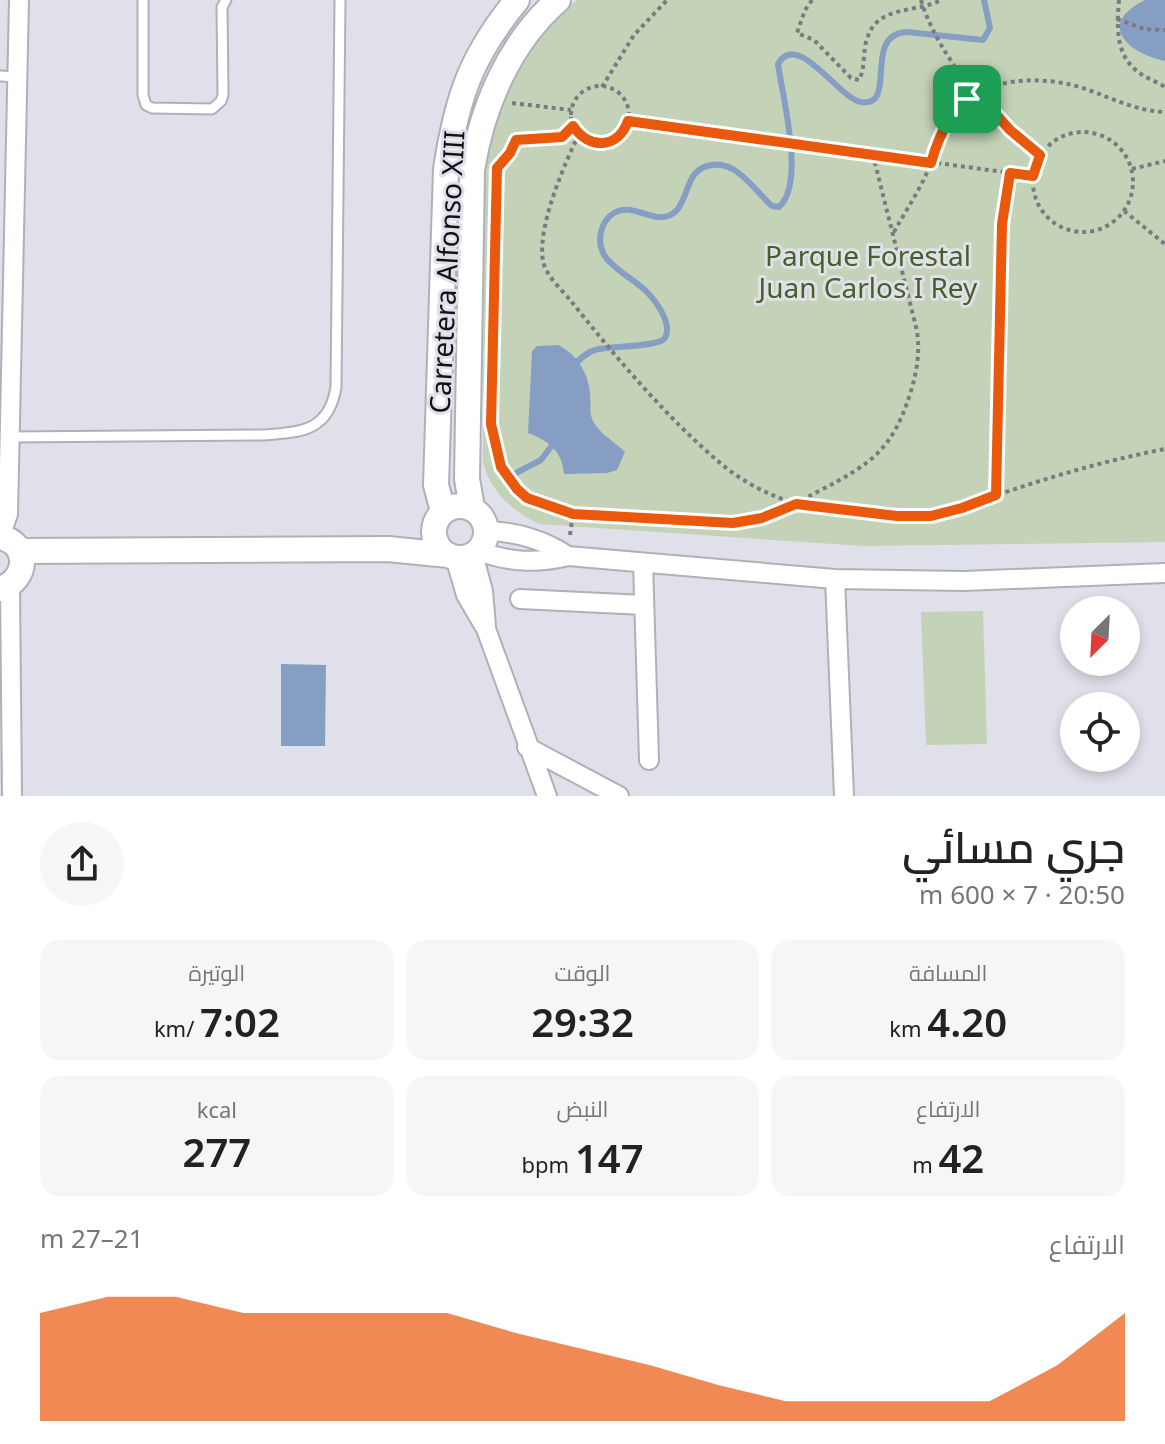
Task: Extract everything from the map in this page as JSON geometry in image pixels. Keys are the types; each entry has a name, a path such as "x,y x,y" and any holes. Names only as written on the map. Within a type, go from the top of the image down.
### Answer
{"main road":[{"name":"Carretera Alfonso XIII","path":"443,511 436,485 446,169 458,103 468,75 486,42 517,0"},
{"name":"Carretera Alfonso XIII","path":"472,508 467,479 472,170 490,100 522,42 558,0"},
{"path":"457,505 472,508 480,514 468,550 440,550 433,534 436,521 443,511 457,505"},
{"path":"388,549 409,536 433,534"},
{"path":"0,537 12,541 23,559 21,574 5,588"},
{"path":"20,551 468,550"}],"street":[{"path":"0,537 8,514 10,437 9,76 19,0"},
{"path":"468,550 521,534 546,543 568,556"},
{"path":"468,550 513,561 568,556 835,579 964,581 1165,573"},
{"path":"468,550 466,595 486,629 547,796"},
{"path":"643,563 649,760"},
{"path":"835,579 844,796"},
{"path":"5,588 12,796"},
{"path":"520,599 644,605"},
{"path":"527,747 619,796"}],"lane":[{"path":"143,0 143,95 146,105 152,108 212,109 223,95 222,7 226,0"},
{"path":"10,437 264,435 313,427 330,410 336,387 340,0"}],"path":[{"path":"602,87 634,35 667,0"},
{"path":"812,0 797,33 814,40 851,78 859,80 873,25 886,14 941,0"},
{"path":"921,0 937,42 1010,130 1040,155"},
{"path":"1119,0 1117,19 1123,55 1136,71 1165,87"},
{"path":"1117,19 1144,29 1165,30"},
{"path":"894,232 931,163 951,117 967,99 978,94 1004,83 1036,79 1076,86 1134,108 1165,112"},
{"path":"594,87 602,87 620,94 629,111 628,121 620,137 603,144 586,140 579,134 573,126 572,110 579,95 594,87"},
{"path":"490,100 572,110"},
{"path":"628,121 1033,176"},
{"path":"496,200 497,168 516,140 562,137 573,126"},
{"path":"1091,132 1102,135 1121,149 1132,169 1132,191 1124,211 1098,230 1065,229 1056,224 1040,208 1033,187 1040,155 1067,134 1091,132"},
{"path":"579,134 553,192 543,262 603,341 718,461 748,483 796,504 931,516 1098,463 1165,449"},
{"path":"491,424 497,457 509,479 527,498 573,514 733,523 762,518 796,504 856,472 879,452 901,423 916,373 919,347 894,232 873,155"},
{"path":"1132,169 1165,161"},
{"path":"996,495 1002,224 1010,173"},
{"path":"1124,211 1165,244"}],"green space":[{"name":"Parque Forestal Juan Carlos I Rey","path":"577,0 1165,0 1165,542 863,546 539,524 504,499 491,483 483,462 484,170 487,147 503,97 523,60 549,26"},
{"path":"983,611 987,744 926,745 921,612"}],"water":[{"path":"1145,0 1165,0 1165,61 1139,51 1122,36 1122,19 1130,9"},
{"path":"558,345 571,354 585,373 596,426 625,452 617,470 564,474 553,448 528,433 532,351 537,346"},
{"path":"281,664 326,665 325,746 281,746"}],"waterway":[{"path":"575,364 592,351 654,343 665,338 667,332 665,320 654,301 607,260 603,252 601,232 612,215 627,210 655,217 668,216 679,207 696,172 713,165 733,169 772,206 779,207 787,195 792,159 778,64 786,55 807,60 852,98 861,102 872,101 878,94 882,57 893,36 907,32 983,40 990,28 984,0"},
{"path":"514,474 541,460 556,440"}],"route":[{"path":"978,94 1010,130 1040,155 1033,176 1010,173 1002,224 996,495 931,516 897,516 796,504 762,518 733,523 573,514 540,504 517,489 497,457 491,424 497,168 516,140 562,137 573,126 586,140 603,144 620,137 628,121 931,163 951,117 967,99 978,94"}]}
